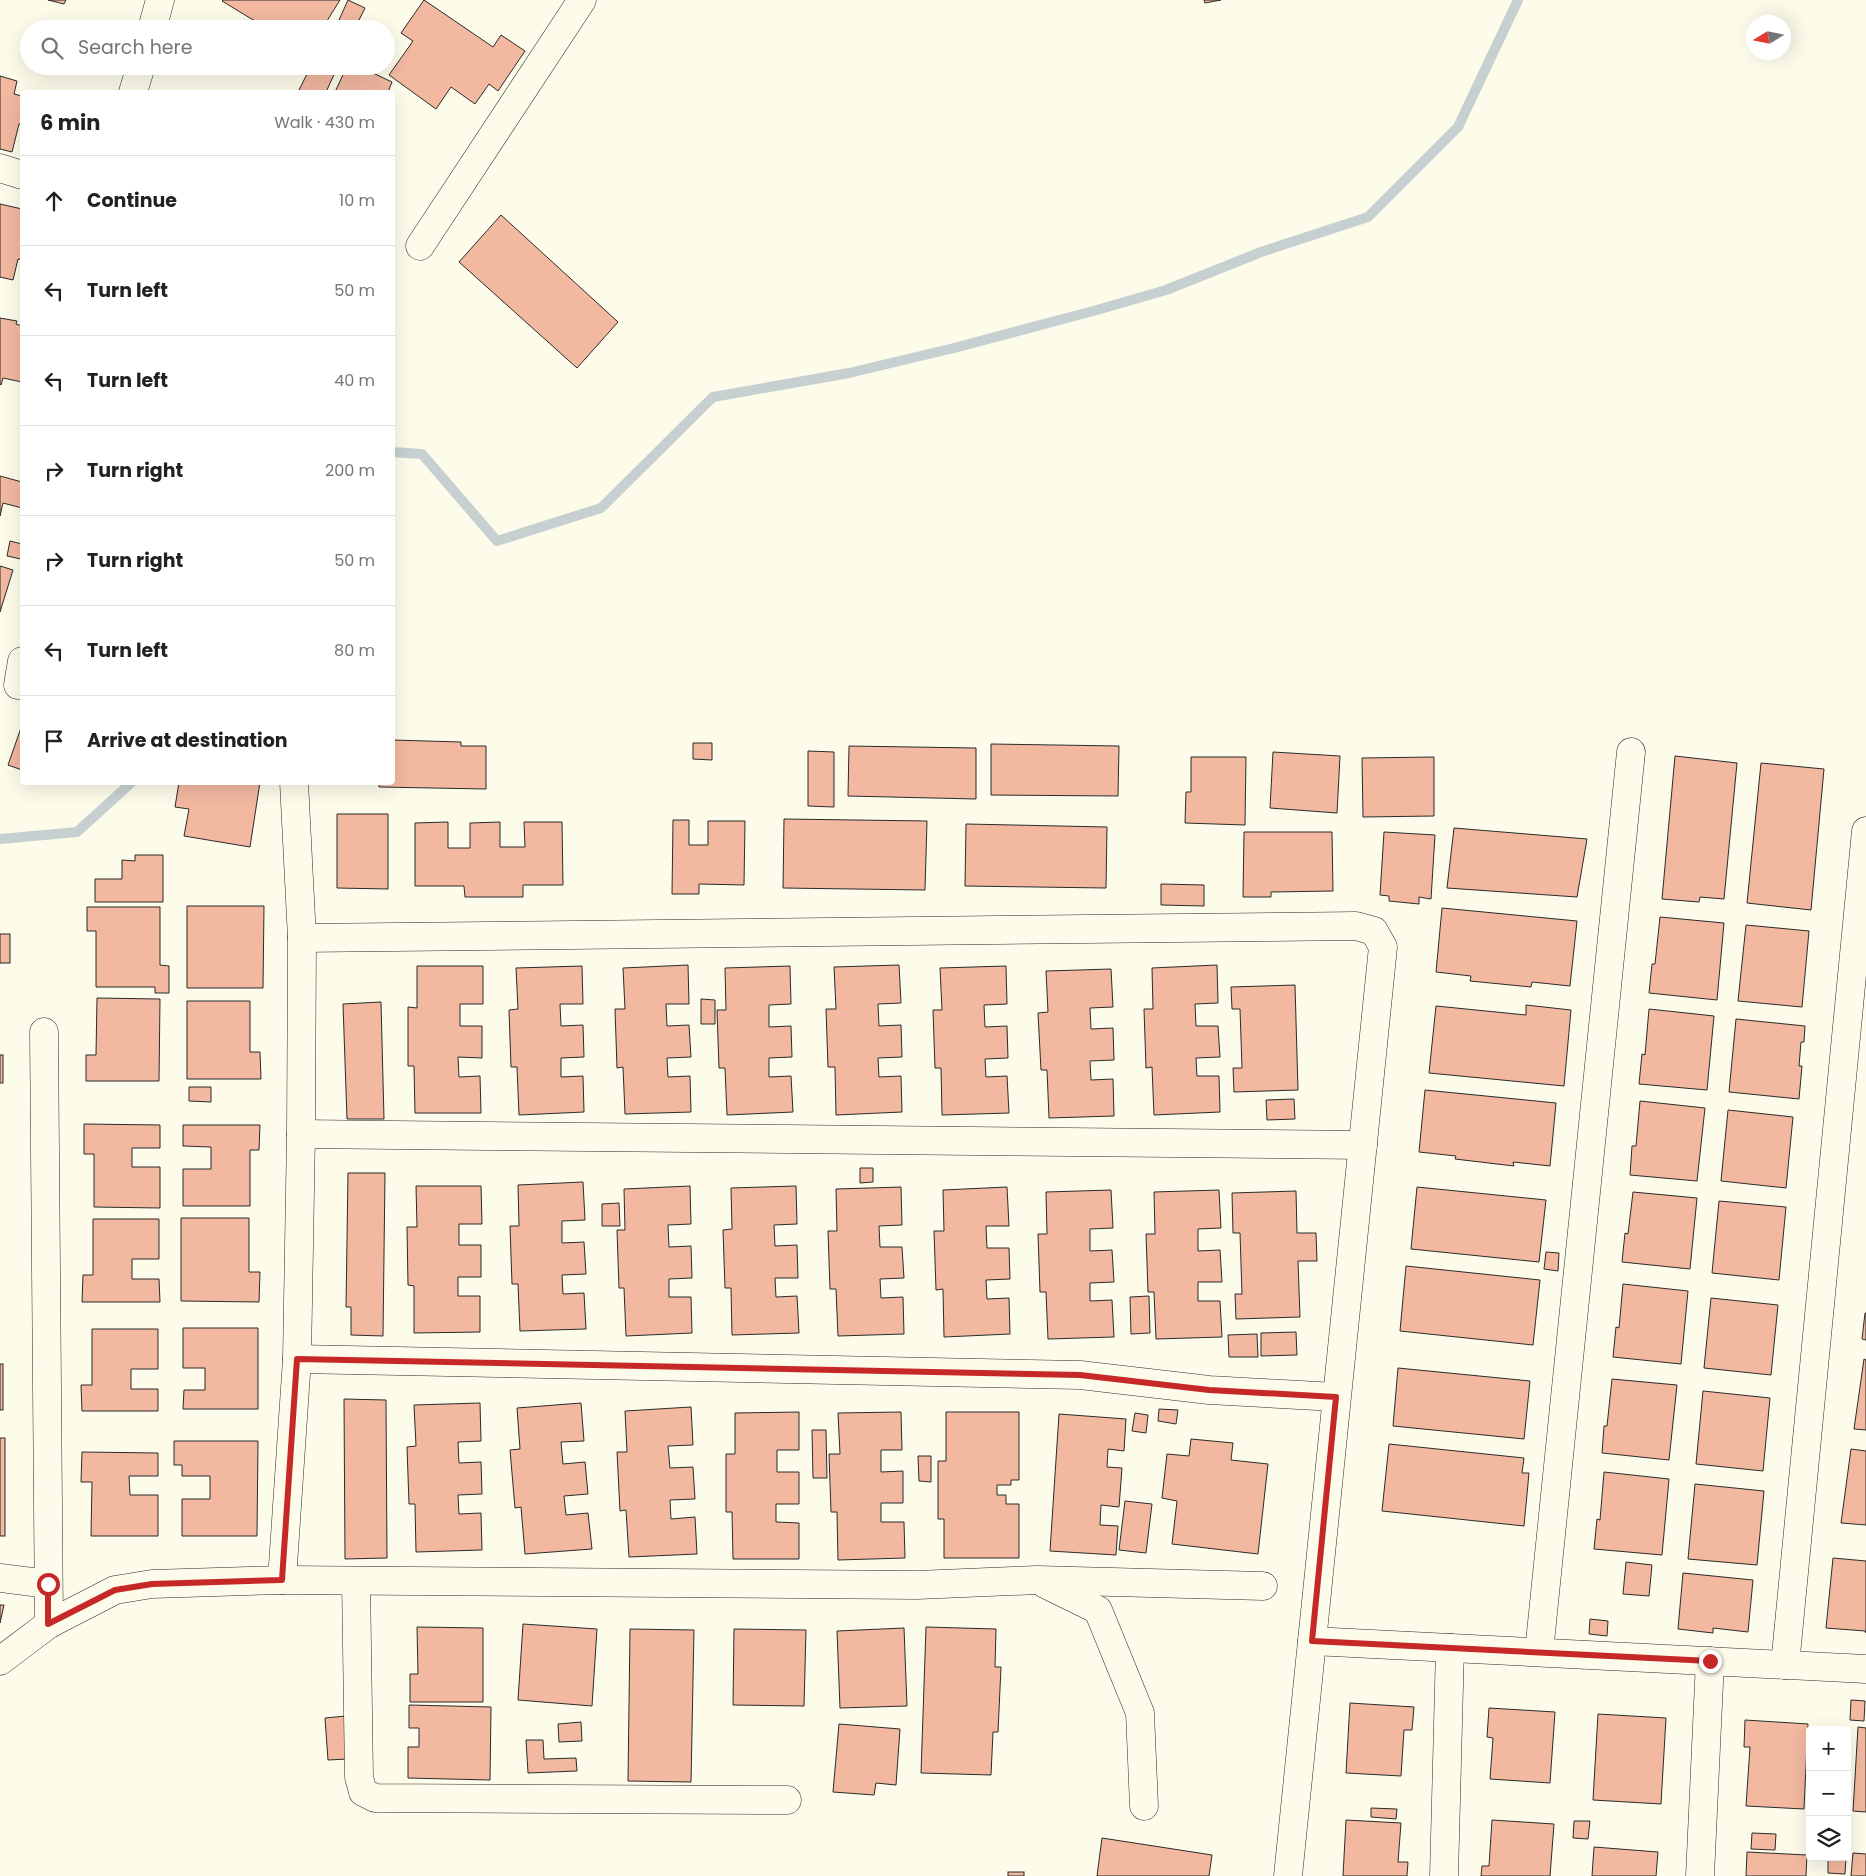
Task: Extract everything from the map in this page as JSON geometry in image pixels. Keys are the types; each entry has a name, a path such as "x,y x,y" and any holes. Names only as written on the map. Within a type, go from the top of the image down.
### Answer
{"street":[{"path":"154,20 160,0"},
{"path":"420,246 582,0"},
{"path":"134,90 138,75"},
{"path":"0,168 20,174"},
{"path":"1539,1652 1631,752"},
{"path":"282,1580 297,1359 301,1134 302,938 294,785"},
{"path":"1785,1665 1860,954 1866,831"},
{"path":"302,938 1356,926 1374,931 1383,947 1288,1876"},
{"path":"44,1032 48,1624"},
{"path":"301,1134 1363,1145"},
{"path":"297,1359 1080,1375 1209,1390 1336,1397"},
{"path":"0,1578 48,1584"},
{"path":"0,1660 48,1624 115,1590 152,1584 282,1580 917,1585 1037,1580 1263,1586"},
{"path":"1037,1580 1098,1610 1140,1713 1144,1806"},
{"path":"356,1581 359,1777 363,1792 375,1798 787,1800"},
{"path":"1312,1641 1866,1669"},
{"path":"1444,1876 1450,1648"},
{"path":"1700,1876 1710,1661"}],"building":[{"path":"48,0 66,0 64,4"},
{"path":"340,0 328,20 253,20 222,1"},
{"path":"348,0 365,8 359,20 339,20"},
{"path":"424,0 493,47 501,35 525,51 498,91 489,84 475,104 451,87 436,109 389,75 395,75 395,66 413,41 401,33"},
{"path":"1204,0 1221,0 1205,3"},
{"path":"306,75 334,75 327,90 299,90"},
{"path":"343,75 377,75 392,82 389,90 336,90"},
{"path":"0,76 17,81 14,94 20,96 20,124 12,152 0,149"},
{"path":"0,204 20,209 20,260 18,259 13,280 0,277"},
{"path":"501,215 618,322 577,368 459,262"},
{"path":"0,318 17,321 16,324 20,325 20,382 3,378 0,384"},
{"path":"0,476 20,481 20,507 3,503 0,516"},
{"path":"10,541 20,544 20,559 7,556"},
{"path":"0,566 13,570 0,612"},
{"path":"20,731 20,769 8,765"},
{"path":"395,740 461,742 461,746 486,746 486,789 379,787 379,785 395,785"},
{"path":"693,743 712,743 712,760 693,759"},
{"path":"991,744 1119,746 1118,796 991,795"},
{"path":"849,746 976,748 976,799 848,796"},
{"path":"808,751 834,752 834,807 808,806"},
{"path":"1273,752 1340,756 1337,813 1270,808"},
{"path":"1675,756 1737,763 1724,899 1700,897 1699,902 1662,899"},
{"path":"1191,757 1246,757 1245,825 1185,823 1186,792 1191,792"},
{"path":"1434,757 1434,816 1363,817 1362,758"},
{"path":"1761,763 1824,769 1811,910 1747,903"},
{"path":"179,785 260,785 250,847 184,836 189,809 175,807"},
{"path":"337,814 388,814 388,889 337,888"},
{"path":"784,819 927,821 925,890 783,888"},
{"path":"673,820 689,820 689,845 708,845 708,821 745,821 744,885 699,884 699,894 672,894"},
{"path":"448,822 448,848 470,848 470,823 500,822 500,847 525,847 524,822 562,822 563,885 523,885 523,897 465,897 464,886 415,886 415,823"},
{"path":"966,824 1107,827 1106,888 965,886"},
{"path":"1454,828 1587,839 1577,897 1447,888"},
{"path":"1244,832 1332,832 1333,891 1271,892 1271,897 1243,897"},
{"path":"1384,832 1435,835 1431,899 1419,897 1419,904 1389,901 1389,896 1380,895"},
{"path":"135,855 163,855 163,902 95,902 95,879 122,879 122,860 135,861"},
{"path":"1161,884 1204,885 1204,906 1161,905"},
{"path":"187,906 264,906 263,988 187,988"},
{"path":"87,907 160,907 160,965 169,966 169,993 155,993 155,987 96,987 96,931 87,931"},
{"path":"1442,908 1577,921 1570,986 1532,982 1531,987 1470,981 1471,976 1436,972"},
{"path":"1660,917 1724,923 1717,1000 1649,993 1652,964 1655,964"},
{"path":"1746,925 1809,931 1802,1007 1738,1001"},
{"path":"0,934 10,934 10,963 0,963"},
{"path":"688,965 689,1004 666,1004 667,1026 689,1025 691,1057 667,1058 668,1077 690,1076 691,1112 625,1114 623,1067 617,1068 615,1009 625,1009 623,968"},
{"path":"899,965 901,1003 878,1004 879,1026 901,1025 902,1057 878,1058 879,1077 901,1076 902,1112 836,1115 835,1067 828,1067 826,1009 836,1009 834,967"},
{"path":"1217,965 1218,1003 1195,1004 1196,1026 1218,1026 1220,1057 1196,1058 1197,1076 1219,1076 1220,1112 1154,1115 1152,1067 1146,1068 1144,1009 1153,1009 1152,968"},
{"path":"417,966 483,966 483,1004 460,1004 460,1026 482,1026 482,1058 458,1057 459,1077 480,1076 481,1113 415,1113 414,1066 408,1066 408,1007 417,1008"},
{"path":"582,966 583,1004 560,1004 561,1026 583,1025 584,1057 561,1058 561,1077 583,1076 584,1112 519,1115 517,1067 511,1067 509,1010 518,1009 516,968"},
{"path":"790,966 791,1004 769,1005 769,1027 791,1026 792,1057 769,1058 769,1077 791,1076 793,1112 727,1115 725,1068 719,1068 717,1010 726,1010 725,968"},
{"path":"1006,966 1007,1004 984,1005 985,1027 1007,1026 1008,1058 985,1059 986,1077 1007,1076 1009,1113 942,1115 941,1068 935,1068 933,1010 942,1010 940,968"},
{"path":"1111,969 1113,1007 1090,1008 1091,1029 1113,1028 1114,1060 1090,1061 1091,1080 1113,1079 1114,1116 1049,1118 1047,1070 1041,1070 1038,1013 1048,1012 1046,971"},
{"path":"1295,985 1298,1090 1234,1092 1233,1068 1242,1068 1240,1009 1232,1009 1231,987"},
{"path":"97,998 160,999 159,1081 86,1081 86,1055 96,1055"},
{"path":"701,999 715,1000 715,1024 701,1024"},
{"path":"187,1001 250,1001 250,1052 260,1052 261,1079 187,1079"},
{"path":"381,1002 384,1119 347,1119 343,1004"},
{"path":"1526,1005 1571,1010 1564,1086 1429,1073 1436,1006 1526,1015"},
{"path":"1649,1009 1714,1016 1707,1090 1639,1084 1642,1054 1645,1055"},
{"path":"1736,1019 1805,1026 1804,1042 1801,1042 1799,1066 1802,1066 1799,1099 1729,1092"},
{"path":"0,1055 3,1055 3,1083 0,1083"},
{"path":"189,1087 211,1087 211,1102 189,1101"},
{"path":"1425,1090 1556,1103 1550,1166 1513,1162 1514,1166 1455,1159 1456,1156 1419,1152"},
{"path":"1294,1099 1295,1119 1267,1120 1266,1100"},
{"path":"1640,1101 1705,1108 1697,1181 1630,1175 1632,1146 1636,1146"},
{"path":"1728,1110 1793,1117 1786,1188 1721,1181"},
{"path":"84,1124 160,1125 160,1148 132,1148 132,1167 160,1167 160,1208 94,1207 94,1154 84,1154"},
{"path":"183,1125 260,1125 259,1150 250,1150 250,1206 183,1206 183,1169 211,1169 211,1147 183,1146"},
{"path":"860,1168 873,1168 873,1182 860,1183"},
{"path":"348,1173 385,1173 383,1336 351,1335 351,1307 346,1307"},
{"path":"583,1182 585,1220 562,1221 562,1243 584,1242 586,1274 562,1275 563,1294 584,1293 586,1329 520,1331 518,1284 512,1284 510,1226 519,1226 518,1185"},
{"path":"416,1186 481,1186 482,1224 459,1224 459,1245 481,1245 481,1277 458,1277 458,1296 480,1296 480,1332 414,1333 414,1286 408,1285 407,1227 417,1227"},
{"path":"690,1186 691,1224 668,1225 669,1247 691,1246 692,1278 669,1279 669,1297 691,1297 692,1333 626,1336 624,1288 619,1288 617,1230 625,1230 624,1189"},
{"path":"796,1186 797,1224 774,1225 775,1246 797,1245 798,1278 775,1278 776,1297 797,1296 799,1333 732,1335 731,1288 725,1288 723,1230 732,1229 731,1188"},
{"path":"901,1187 902,1225 879,1226 880,1247 902,1247 904,1278 880,1279 881,1298 903,1297 904,1334 838,1336 836,1289 830,1289 828,1231 837,1231 836,1189"},
{"path":"1007,1187 1009,1226 986,1226 987,1248 1009,1248 1010,1279 986,1280 987,1299 1009,1298 1010,1334 944,1337 943,1289 936,1290 934,1231 944,1231 943,1190"},
{"path":"1417,1187 1546,1200 1539,1262 1411,1249"},
{"path":"1111,1190 1113,1228 1090,1229 1090,1251 1112,1250 1114,1282 1090,1283 1090,1301 1112,1300 1114,1337 1048,1339 1046,1292 1040,1292 1038,1234 1047,1234 1046,1192"},
{"path":"1219,1190 1221,1228 1198,1229 1198,1251 1220,1250 1222,1282 1198,1282 1198,1301 1220,1301 1222,1337 1156,1339 1154,1292 1148,1292 1146,1234 1155,1234 1154,1192"},
{"path":"1296,1191 1297,1233 1316,1233 1317,1261 1298,1261 1300,1317 1236,1319 1235,1294 1242,1294 1240,1233 1233,1233 1232,1193"},
{"path":"1633,1192 1697,1198 1690,1269 1622,1262 1625,1233 1628,1234"},
{"path":"1719,1201 1786,1207 1779,1280 1712,1273"},
{"path":"619,1203 620,1226 602,1226 602,1204"},
{"path":"181,1218 249,1218 249,1272 260,1272 259,1302 181,1301"},
{"path":"93,1219 159,1219 159,1259 132,1259 132,1279 159,1279 160,1302 82,1302 83,1275 93,1275"},
{"path":"1546,1252 1559,1253 1558,1271 1544,1269"},
{"path":"1406,1266 1540,1280 1533,1345 1400,1331"},
{"path":"1623,1284 1688,1291 1681,1364 1613,1357 1616,1327 1619,1328"},
{"path":"1149,1296 1150,1333 1131,1334 1130,1297"},
{"path":"1711,1298 1778,1305 1771,1375 1704,1368"},
{"path":"1866,1313 1866,1340 1862,1339"},
{"path":"183,1328 258,1328 258,1409 183,1409 184,1390 205,1390 205,1368 183,1368"},
{"path":"92,1329 158,1329 158,1369 131,1369 131,1389 158,1389 158,1411 82,1411 81,1385 92,1385"},
{"path":"1296,1332 1297,1355 1261,1356 1261,1333"},
{"path":"1257,1334 1258,1357 1229,1357 1228,1335"},
{"path":"1864,1359 1866,1360 1866,1430 1854,1429"},
{"path":"0,1364 3,1364 3,1410 0,1410"},
{"path":"1398,1368 1530,1381 1524,1439 1393,1426"},
{"path":"1612,1379 1677,1385 1669,1460 1602,1453 1604,1426 1607,1426"},
{"path":"1703,1391 1770,1398 1763,1471 1696,1464"},
{"path":"344,1399 386,1400 387,1558 345,1559"},
{"path":"480,1403 481,1441 458,1442 459,1463 481,1462 482,1494 458,1495 459,1514 481,1513 482,1550 416,1552 415,1504 409,1504 407,1447 416,1446 414,1405"},
{"path":"581,1403 584,1441 561,1442 563,1464 585,1462 588,1494 564,1496 566,1515 588,1513 592,1549 525,1554 521,1507 515,1508 510,1450 520,1449 517,1408"},
{"path":"691,1407 693,1445 668,1446 670,1468 693,1467 695,1499 670,1500 671,1519 695,1517 697,1554 629,1557 626,1510 620,1511 617,1452 627,1452 625,1411"},
{"path":"1159,1409 1178,1410 1176,1424 1158,1421"},
{"path":"799,1412 799,1450 777,1450 777,1472 799,1472 799,1504 776,1504 776,1522 799,1523 799,1559 733,1559 732,1512 726,1512 726,1454 735,1454 735,1413"},
{"path":"901,1412 902,1450 881,1450 881,1472 903,1471 903,1503 881,1503 881,1522 904,1522 905,1558 838,1560 837,1512 831,1512 829,1454 840,1454 838,1413"},
{"path":"946,1412 1019,1412 1019,1480 1011,1480 1011,1485 997,1485 997,1495 1006,1495 1006,1504 1019,1504 1019,1558 944,1558 944,1519 938,1519 938,1461 946,1461"},
{"path":"1135,1413 1148,1415 1146,1433 1132,1431"},
{"path":"1059,1414 1126,1419 1124,1451 1108,1449 1107,1467 1122,1468 1119,1507 1101,1505 1100,1525 1118,1526 1116,1555 1050,1551"},
{"path":"812,1430 826,1430 827,1478 813,1478"},
{"path":"0,1438 5,1438 5,1536 0,1536"},
{"path":"1191,1439 1233,1443 1231,1460 1268,1464 1258,1554 1172,1544 1177,1501 1162,1498 1167,1454 1189,1456"},
{"path":"174,1441 258,1441 257,1536 182,1536 182,1499 210,1499 210,1476 182,1476 182,1465 174,1465"},
{"path":"1389,1444 1524,1458 1522,1473 1529,1473 1524,1526 1382,1511"},
{"path":"1851,1449 1866,1451 1866,1525 1841,1523"},
{"path":"82,1452 158,1453 158,1476 129,1476 130,1495 158,1495 158,1536 91,1536 92,1482 81,1482"},
{"path":"918,1456 931,1456 931,1482 919,1481"},
{"path":"1604,1472 1669,1479 1662,1555 1594,1549 1597,1519 1600,1520"},
{"path":"1695,1484 1764,1491 1757,1565 1688,1559"},
{"path":"1125,1501 1152,1504 1146,1553 1119,1550"},
{"path":"1833,1558 1866,1561 1866,1633 1865,1631 1826,1628"},
{"path":"1626,1562 1652,1565 1649,1596 1623,1594"},
{"path":"1683,1573 1753,1580 1748,1632 1713,1628 1713,1633 1678,1629"},
{"path":"0,1605 4,1605 0,1623"},
{"path":"1590,1619 1608,1621 1607,1636 1589,1634"},
{"path":"523,1624 597,1629 592,1706 518,1700"},
{"path":"417,1627 483,1628 483,1702 410,1702 410,1674 418,1674"},
{"path":"926,1627 996,1629 995,1667 1001,1667 998,1732 993,1732 991,1775 921,1773"},
{"path":"904,1628 907,1706 840,1708 837,1631"},
{"path":"630,1629 694,1630 691,1782 628,1781"},
{"path":"734,1629 806,1630 804,1706 733,1705"},
{"path":"1851,1700 1865,1701 1864,1721 1850,1720"},
{"path":"1350,1703 1414,1707 1412,1730 1404,1730 1401,1776 1346,1773"},
{"path":"409,1705 491,1707 490,1780 408,1778 408,1747 419,1747 419,1728 409,1728"},
{"path":"1489,1708 1555,1712 1550,1783 1490,1779 1493,1738 1487,1737"},
{"path":"1598,1714 1666,1718 1661,1804 1593,1800"},
{"path":"346,1716 348,1759 328,1760 325,1718"},
{"path":"1745,1720 1808,1724 1806,1726 1804,1809 1746,1806 1750,1747 1744,1747"},
{"path":"581,1722 582,1741 559,1742 558,1724"},
{"path":"839,1724 900,1729 896,1785 876,1783 874,1795 833,1792"},
{"path":"1858,1727 1866,1728 1866,1812 1853,1811"},
{"path":"526,1740 543,1740 544,1759 576,1758 577,1771 528,1773"},
{"path":"1371,1808 1397,1809 1396,1819 1371,1817"},
{"path":"1346,1820 1401,1823 1398,1862 1408,1862 1407,1876 1343,1876"},
{"path":"1492,1820 1554,1824 1550,1876 1481,1876 1482,1866 1489,1866"},
{"path":"1574,1821 1590,1821 1588,1839 1573,1838"},
{"path":"1752,1833 1776,1834 1775,1850 1751,1849"},
{"path":"1102,1838 1212,1855 1209,1876 1097,1876"},
{"path":"1594,1847 1658,1852 1656,1876 1592,1876"},
{"path":"1747,1852 1806,1855 1806,1876 1746,1876"},
{"path":"1853,1853 1866,1854 1866,1876 1851,1876"},
{"path":"1828,1861 1846,1861 1845,1874 1828,1873"},
{"path":"1008,1872 1024,1872 1024,1876 1008,1876"}],"waterway":[{"path":"395,452 422,454 497,541 601,508 713,397 849,373 954,348 1097,310 1166,290 1261,252 1368,217 1458,127 1518,0"},
{"path":"0,839 77,832 129,785"}],"route":[{"path":"48,1584 48,1624 115,1590 152,1584 282,1580 297,1359 1080,1375 1209,1390 1336,1397 1312,1641 1710,1661"}]}
